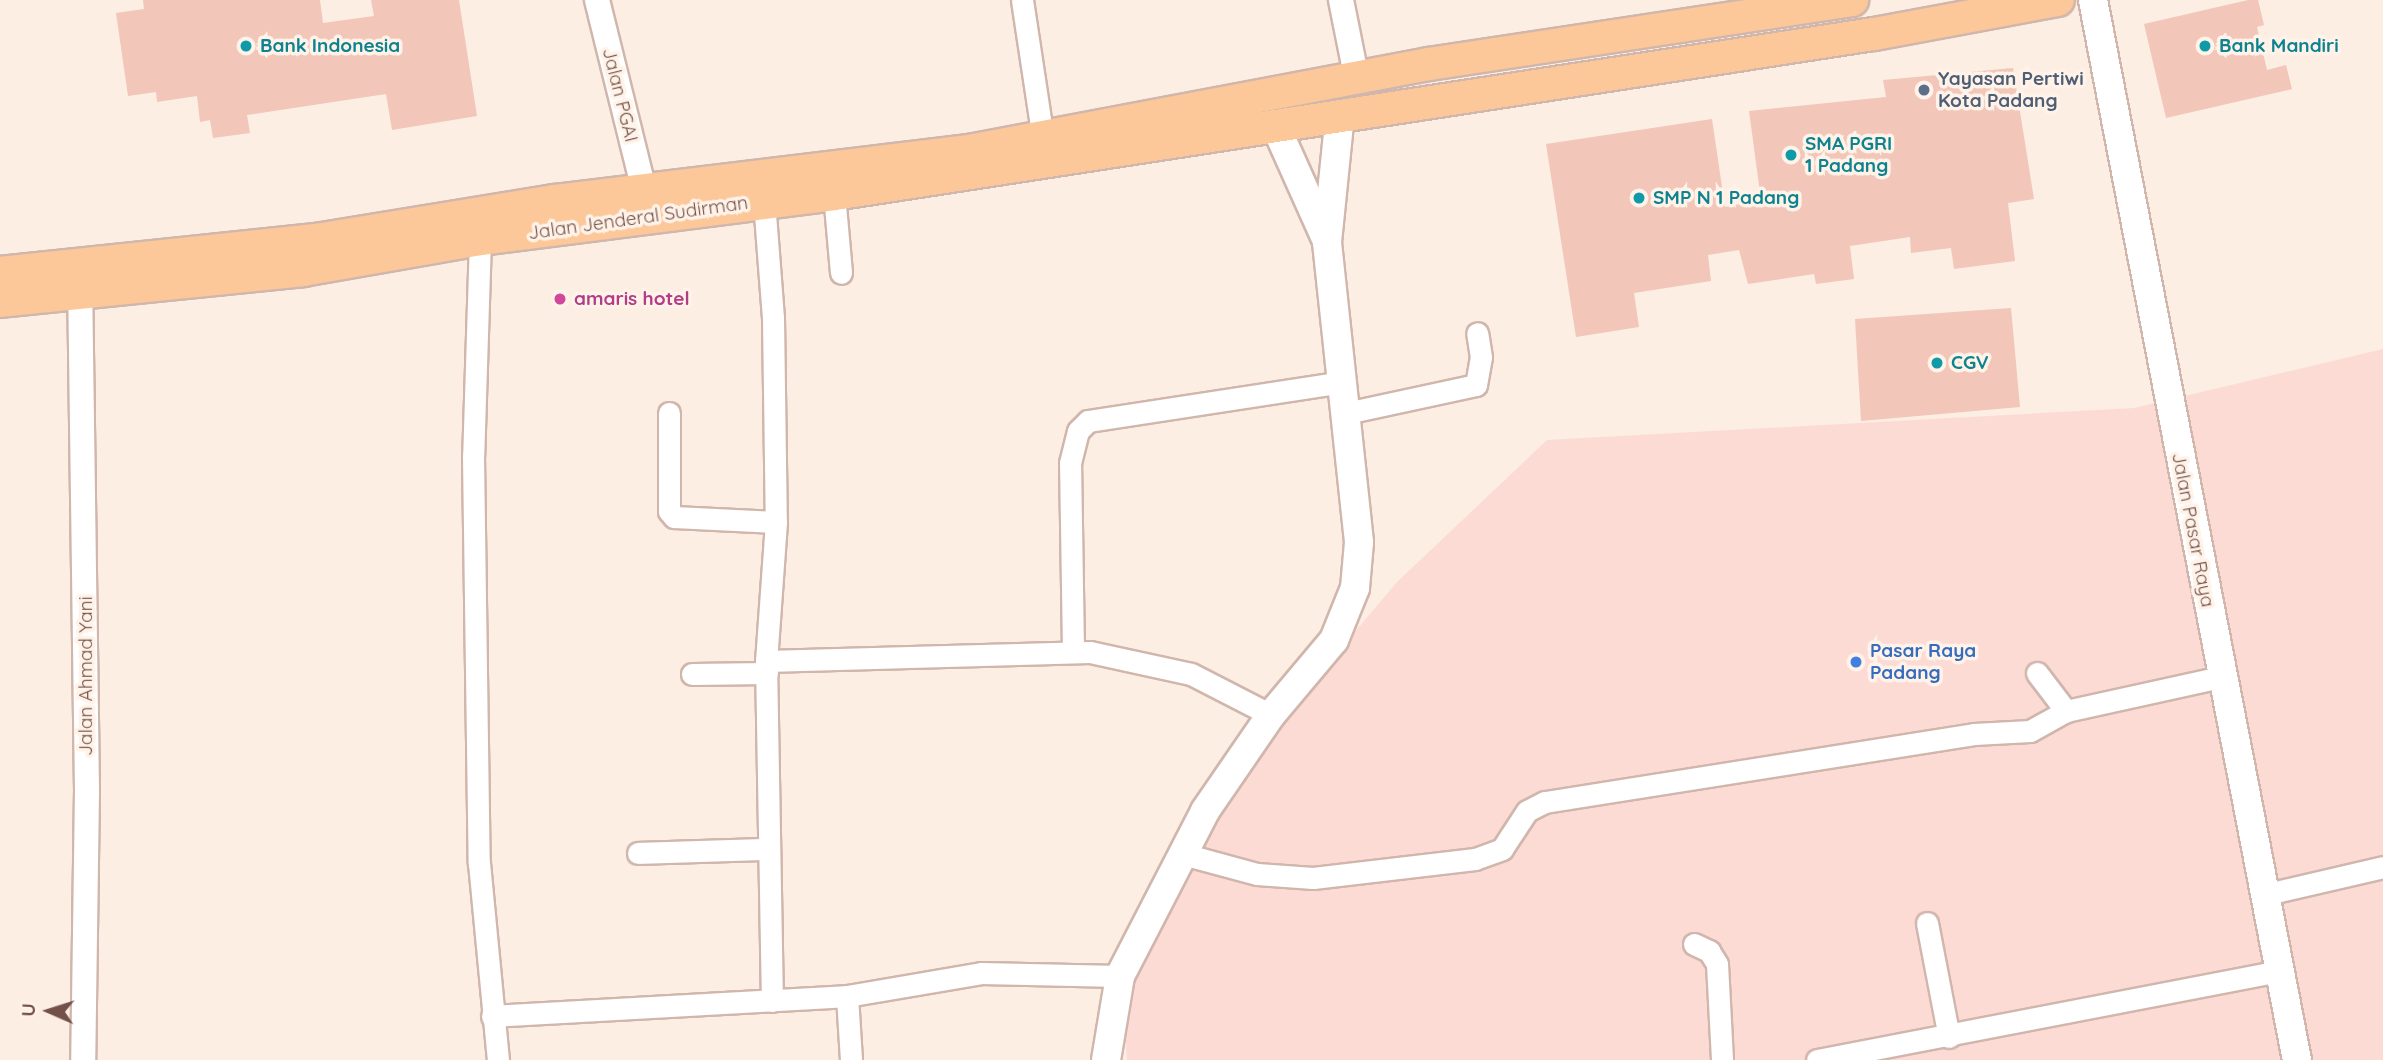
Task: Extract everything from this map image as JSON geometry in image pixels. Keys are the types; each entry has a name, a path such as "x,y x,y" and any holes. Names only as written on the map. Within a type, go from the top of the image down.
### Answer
{"main road":[{"path":"80,279 644,190 1043,138 1357,80 1852,0"},
{"name":"Jalan Jenderal Sudirman","path":"0,274 80,279 356,263 480,239 834,194 1276,127 1874,34 2058,0"},
{"name":"Jalan Pasar Raya","path":"2093,0 2201,577 2225,676 2297,1060"},
{"path":"1106,1060 1120,976 1205,811 1271,715 1334,640 1355,587 1359,542 1327,242 1340,115"},
{"path":"1276,127 1327,242"},
{"name":"Jalan Jenderal Sudirman","path":"0,301 80,279"}],"street":[{"name":"Jalan PGAI","path":"597,0 644,190"},
{"path":"1022,0 1043,138"},
{"path":"1341,0 1357,80"},
{"path":"834,194 841,273"},
{"path":"764,201 773,318 776,522 767,667 772,1001"},
{"path":"480,239 473,456 479,863 498,1060"},
{"name":"Jalan Ahmad Yani","path":"80,279 86,749 83,1060"},
{"path":"1346,413 1475,385 1481,357 1477,333"},
{"path":"1073,652 1070,463 1078,431 1088,421 1343,382"},
{"path":"669,413 668,511 674,517 776,522"},
{"path":"692,674 767,667 1073,652 1164,665 1229,690 1271,715"},
{"path":"2037,673 2066,710"},
{"path":"1183,854 1257,874 1312,878 1475,859 1502,849 1527,811 1545,802 1974,734 2030,731 2066,710 2225,676"},
{"path":"638,853 768,849"},
{"path":"2267,894 2383,867"},
{"path":"1927,923 1949,1037"},
{"path":"1694,944 1709,951 1717,964 1722,1060"},
{"path":"1817,1060 1949,1037 2280,971"},
{"path":"492,1016 847,996 981,973 1120,976"},
{"path":"847,996 852,1060"}],"shaded area":[{"name":"Pasar Raya Padang","path":"2383,349 2383,1060 1127,1060 1122,998 1261,743 1397,582 1547,440 2134,408"}],"building":[{"name":"Bank Indonesia","path":"143,0 320,0 323,23 374,16 371,0 459,0 477,116 392,130 386,94 247,115 250,133 213,138 210,120 200,122 197,96 157,102 156,92 128,96 116,13 144,9"},
{"name":"Bank Mandiri","path":"2258,0 2264,25 2257,27 2267,70 2286,65 2292,89 2166,118 2144,24"},
{"path":"2013,68 2034,199 2008,203 2015,261 1954,269 1951,248 1911,253 1910,237 1850,246 1854,279 1816,284 1814,274 1748,284 1739,250 1708,255 1711,281 1634,293 1639,327 1576,337 1546,144 1712,119 1725,207 1761,200 1749,111 1886,97 1883,80"},
{"name":"CGV","path":"2011,308 2020,407 1861,421 1855,319"}],"place":[{"name":"Bank Indonesia","path":"246,46"},
{"name":"Bank Mandiri","path":"2205,46"},
{"name":"Yayasan Pertiwi Kota Padang","path":"1924,90"},
{"name":"SMA PGRI 1 Padang","path":"1791,155"},
{"name":"SMP N 1 Padang","path":"1639,198"},
{"name":"amaris hotel","path":"560,299"},
{"name":"CGV","path":"1937,363"},
{"name":"Pasar Raya Padang","path":"1856,662"}]}
